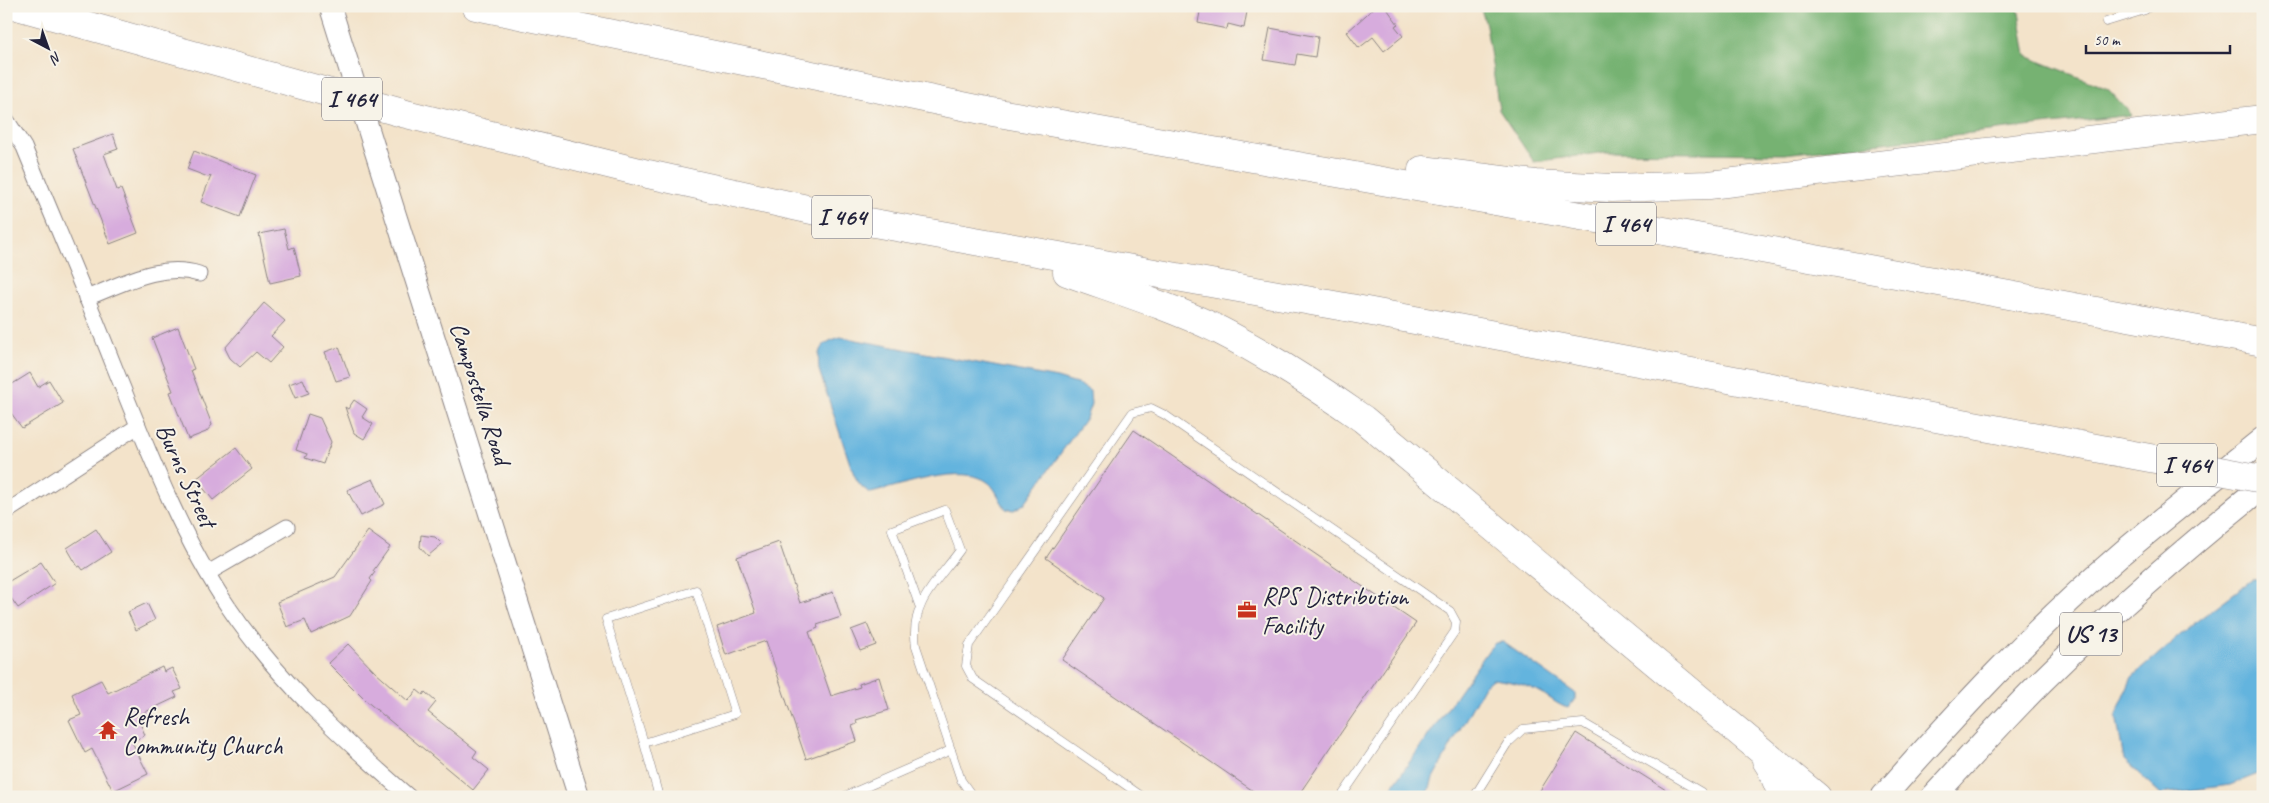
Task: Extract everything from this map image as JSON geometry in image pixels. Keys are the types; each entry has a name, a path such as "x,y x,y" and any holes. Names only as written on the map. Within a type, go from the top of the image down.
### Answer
{"highway":[{"name":"I 464","path":"17,6 406,114 638,172 857,220 1356,309 2263,479"},
{"name":"I 464","path":"476,6 988,111 1647,228 2263,342"},
{"path":"988,111 1457,175 1535,184 1612,188 1709,185 2263,119"},
{"path":"995,246 1151,302 1216,329 1276,361 1318,387 1363,419 1817,797"},
{"path":"1754,744 1771,768 1783,797"}],"main road":[{"name":"Campostella Road","path":"330,6 579,797"},
{"name":"US 13","path":"1883,797 1929,745 2036,634 2118,557 2263,439"},
{"name":"US 13","path":"1933,797 2043,680 2118,609 2191,544 2263,486"}],"street":[{"name":"Burns Street","path":"6,119 24,147 169,499 208,573 229,608 288,684 352,748 409,797"},
{"path":"86,298 153,272 187,270 199,274"},
{"path":"6,512 138,426"},
{"path":"208,573 287,527"}],"lane":[{"path":"2106,22 2145,10 2150,6"},
{"path":"1143,797 973,679 966,666 969,645 1132,413 1150,408 1165,415 1450,611 1456,622 1455,631 1341,797"},
{"path":"919,605 892,530 945,510 960,550 919,605 913,630 916,646 961,780 973,797"},
{"path":"644,743 735,714 696,590 606,619 659,797"},
{"path":"1474,797 1507,744 1523,728 1583,723 1700,792 1704,797"},
{"path":"843,797 951,750"}],"green space":[{"path":"1480,6 2018,6 2026,56 2108,89 2132,115 1784,154 1606,152 1534,162 1499,110 1486,25"}],"water":[{"path":"841,337 1057,378 1080,385 1090,391 1091,404 1086,418 1024,504 1014,510 1006,509 989,483 978,477 964,475 948,475 914,481 871,493 856,479 819,370 821,348 828,342"},
{"path":"2263,578 2263,772 2230,785 2161,794 2124,760 2116,715 2132,677 2193,624 2253,579"},
{"path":"1503,642 1575,693 1575,699 1568,708 1530,687 1492,679 1484,686 1433,778 1427,797 1385,797 1490,648 1495,643"}],"building":[{"path":"1201,6 1248,6 1244,28 1228,24 1227,29 1198,23"},
{"path":"1376,6 1385,6 1398,24 1395,26 1403,36 1384,51 1373,37 1359,48 1347,32"},
{"path":"1270,28 1318,37 1315,57 1297,54 1295,65 1264,60"},
{"path":"113,134 118,149 104,154 117,190 121,189 138,233 110,244 73,149"},
{"path":"194,151 256,175 240,217 201,202 211,176 208,177 187,169"},
{"path":"284,229 289,249 294,247 301,276 270,283 259,234"},
{"path":"264,303 285,321 271,336 283,347 269,363 256,352 240,367 230,358 225,348"},
{"path":"178,327 194,369 191,370 212,425 206,432 188,439 170,392 173,391 152,338"},
{"path":"339,347 350,377 336,381 325,352"},
{"path":"30,373 38,387 49,380 63,403 22,428 6,406 6,388"},
{"path":"303,379 309,393 295,398 289,384"},
{"path":"354,400 367,409 362,417 373,424 364,439 354,433 345,407 348,409"},
{"path":"308,414 320,418 331,442 323,464 305,458 307,454 296,450"},
{"name":"RPS Distribution Facility","path":"1134,430 1416,623 1297,797 1262,797 1062,660 1104,598 1046,558"},
{"path":"236,448 252,469 213,500 196,479"},
{"path":"373,479 385,504 361,516 347,490"},
{"path":"96,529 111,552 83,570 80,566 78,567 67,548"},
{"path":"368,531 390,547 373,571 375,572 370,579 372,581 350,616 311,634 305,620 287,627 277,602 335,577"},
{"path":"421,535 435,537 442,544 428,556 420,547"},
{"path":"779,542 800,603 833,592 841,617 817,625 818,628 809,632 831,696 860,687 859,684 879,677 889,710 856,720 857,724 852,726 857,741 806,759 766,641 726,655 717,627 756,613 737,557"},
{"path":"41,562 55,583 18,608 6,591 6,583"},
{"path":"147,603 155,620 136,630 128,612"},
{"path":"867,624 876,645 860,651 851,630"},
{"path":"348,644 375,672 408,701 417,690 423,695 425,692 436,702 428,712 477,751 473,757 489,770 473,790 365,700 328,663"},
{"name":"Refresh Community Church","path":"162,667 164,672 172,668 182,689 174,692 177,697 137,716 145,735 132,742 148,774 113,791 92,749 85,753 69,720 81,715 72,694 101,680 108,693"},
{"path":"1576,733 1677,797 1536,797"}],"place":[{"name":"RPS Distribution Facility","path":"1247,610"},
{"name":"Refresh Community Church","path":"108,730"}]}
